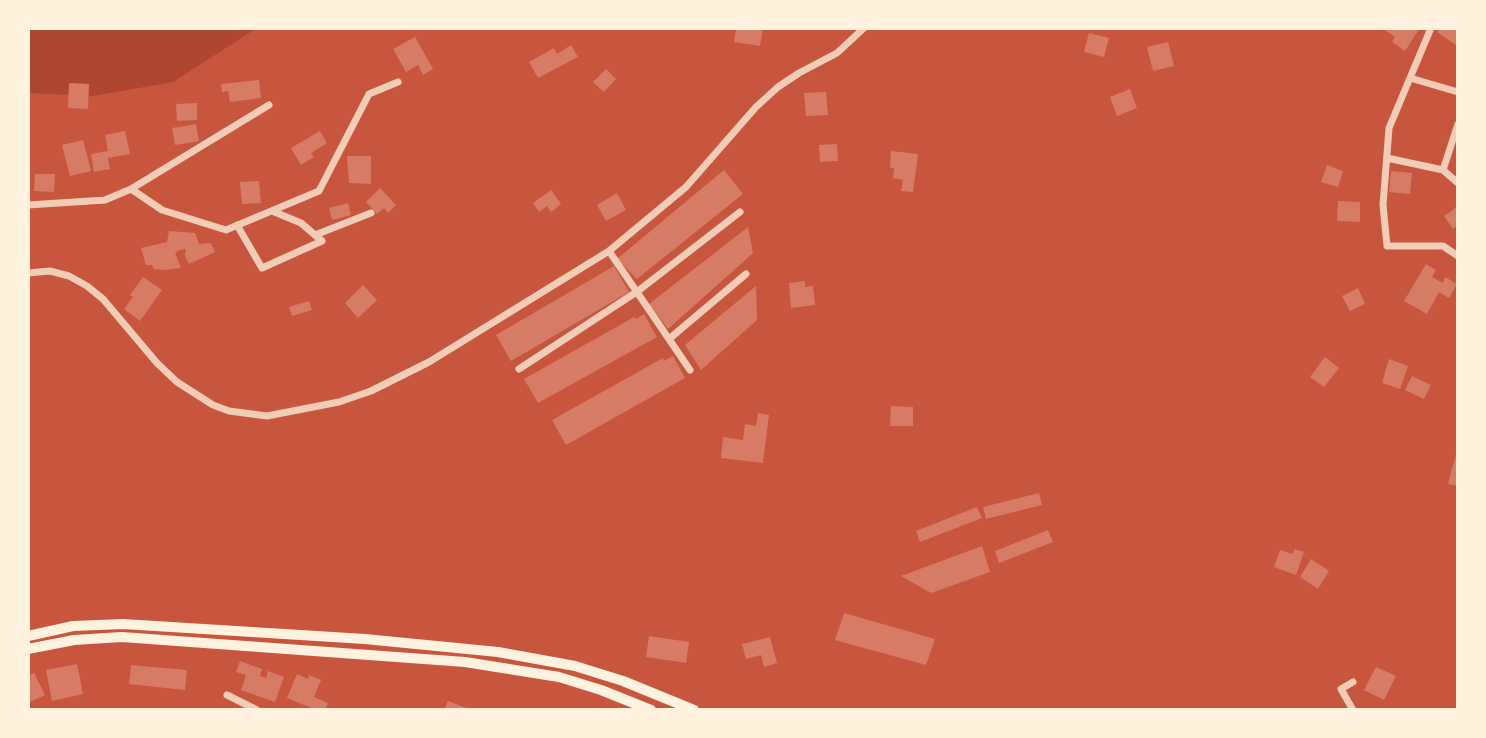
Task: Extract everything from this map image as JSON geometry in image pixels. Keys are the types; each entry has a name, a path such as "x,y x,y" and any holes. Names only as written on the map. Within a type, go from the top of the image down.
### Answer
{"main road":[{"path":"28,636 73,626 123,624 365,639 499,652 575,666 623,681 694,710"},
{"path":"28,649 74,640 122,637 466,662 559,677 651,710"}],"street":[{"path":"28,273 50,271 69,276 87,286 103,299 157,363 177,382 212,405 229,411 267,416 340,402 371,391 429,362 609,251 686,187 778,87 837,53 864,28"},
{"path":"1431,28 1389,128 1384,205 1387,246 1443,246 1458,256"},
{"path":"1410,78 1458,92"},
{"path":"131,189 162,210 226,230 319,191 369,93 398,82"},
{"path":"28,205 105,200 131,189 269,105"},
{"path":"1443,170 1458,124"},
{"path":"1387,158 1443,170 1458,183"},
{"path":"237,225 262,268 322,241 301,223 272,211"},
{"path":"519,369 638,291 740,212"},
{"path":"315,234 372,213"},
{"path":"609,251 690,370"},
{"path":"669,339 746,274"},
{"path":"1353,682 1341,689 1353,710"},
{"path":"227,695 257,710"}],"lane":[{"path":"56,710 78,710"}],"shaded area":[{"path":"28,28 257,28 173,82 93,96 28,93"}],"building":[{"path":"736,28 763,28 760,46 734,42"},
{"path":"1382,28 1420,28 1405,51 1392,42 1395,37"},
{"path":"1440,28 1458,28 1456,45 1437,32"},
{"path":"1089,33 1109,38 1104,57 1084,52"},
{"path":"415,37 433,69 423,75 418,65 406,72 393,49"},
{"path":"1168,42 1174,66 1153,71 1147,47"},
{"path":"571,45 578,57 538,78 529,62 554,48 557,54"},
{"path":"606,69 616,79 604,92 593,82"},
{"path":"259,80 261,98 230,102 228,91 222,92 221,84"},
{"path":"69,83 89,84 88,109 68,108"},
{"path":"1130,89 1137,108 1117,116 1110,97"},
{"path":"826,92 828,115 806,116 804,93"},
{"path":"197,103 197,120 177,121 176,104"},
{"path":"196,124 199,141 175,145 172,128"},
{"path":"125,131 130,154 108,158 110,169 94,172 91,154 108,151 105,135"},
{"path":"320,131 327,143 311,153 314,157 301,165 291,148"},
{"path":"83,140 91,171 70,176 62,145"},
{"path":"837,144 838,161 820,162 819,145"},
{"path":"891,151 918,154 913,192 901,191 903,180 893,178 894,168 890,168"},
{"path":"347,156 371,156 371,184 349,183"},
{"path":"1327,165 1343,171 1338,187 1321,182"},
{"path":"724,170 743,194 637,279 617,259"},
{"path":"1391,171 1412,173 1410,194 1389,192"},
{"path":"35,174 55,174 54,192 34,191"},
{"path":"259,181 261,203 242,204 240,182"},
{"path":"380,188 396,205 388,213 384,208 377,214 366,202"},
{"path":"551,190 561,204 551,212 547,206 539,212 533,203"},
{"path":"617,193 626,210 606,221 597,205"},
{"path":"1338,201 1360,202 1360,222 1337,221"},
{"path":"348,203 351,215 332,220 329,208"},
{"path":"1458,206 1458,225 1453,229 1444,216"},
{"path":"748,227 753,253 668,329 649,304"},
{"path":"169,231 195,233 199,244 211,243 215,252 189,264 185,256 186,249 180,250 175,253 181,268 165,270 146,265 141,248 167,242"},
{"path":"1426,264 1436,270 1432,277 1443,283 1445,277 1457,284 1449,298 1439,292 1427,314 1404,301"},
{"path":"614,266 629,292 511,361 496,335"},
{"path":"143,277 162,290 140,321 124,309"},
{"path":"805,281 805,287 813,286 815,305 791,308 789,283"},
{"path":"363,285 377,300 358,318 345,303"},
{"path":"756,286 757,320 701,370 685,345"},
{"path":"1358,288 1365,304 1350,311 1342,296"},
{"path":"309,301 312,310 292,316 289,307"},
{"path":"644,314 657,337 538,403 524,379 634,317 636,319"},
{"path":"673,356 685,378 566,445 552,420 663,358 664,361"},
{"path":"1325,357 1339,368 1324,387 1310,377"},
{"path":"1389,359 1408,366 1400,389 1382,383"},
{"path":"1412,376 1431,385 1424,399 1405,390"},
{"path":"891,406 913,407 913,426 890,426"},
{"path":"758,413 769,415 763,463 721,458 723,437 743,440 745,424 756,426"},
{"path":"1458,451 1458,486 1448,484"},
{"path":"1039,493 1042,505 986,519 983,507"},
{"path":"977,507 982,518 920,542 916,531"},
{"path":"1048,530 1053,542 999,563 995,551"},
{"path":"982,546 990,572 931,593 901,576"},
{"path":"1295,549 1304,552 1296,575 1274,567 1280,550 1292,554"},
{"path":"1311,559 1329,571 1318,589 1300,577"},
{"path":"844,613 935,639 926,665 835,640"},
{"path":"649,636 689,642 686,663 646,657"},
{"path":"770,637 777,663 764,667 761,655 746,659 742,644"},
{"path":"240,661 262,669 260,676 266,678 268,671 284,677 275,702 241,690 246,675 236,672"},
{"path":"77,664 83,694 52,701 46,670"},
{"path":"131,665 187,670 185,690 129,684"},
{"path":"1376,667 1396,676 1384,700 1364,690"},
{"path":"34,673 45,695 28,703 28,676"},
{"path":"297,674 308,679 309,675 321,680 314,697 328,703 325,710 316,710 287,698"},
{"path":"448,701 472,710 444,710"}]}
